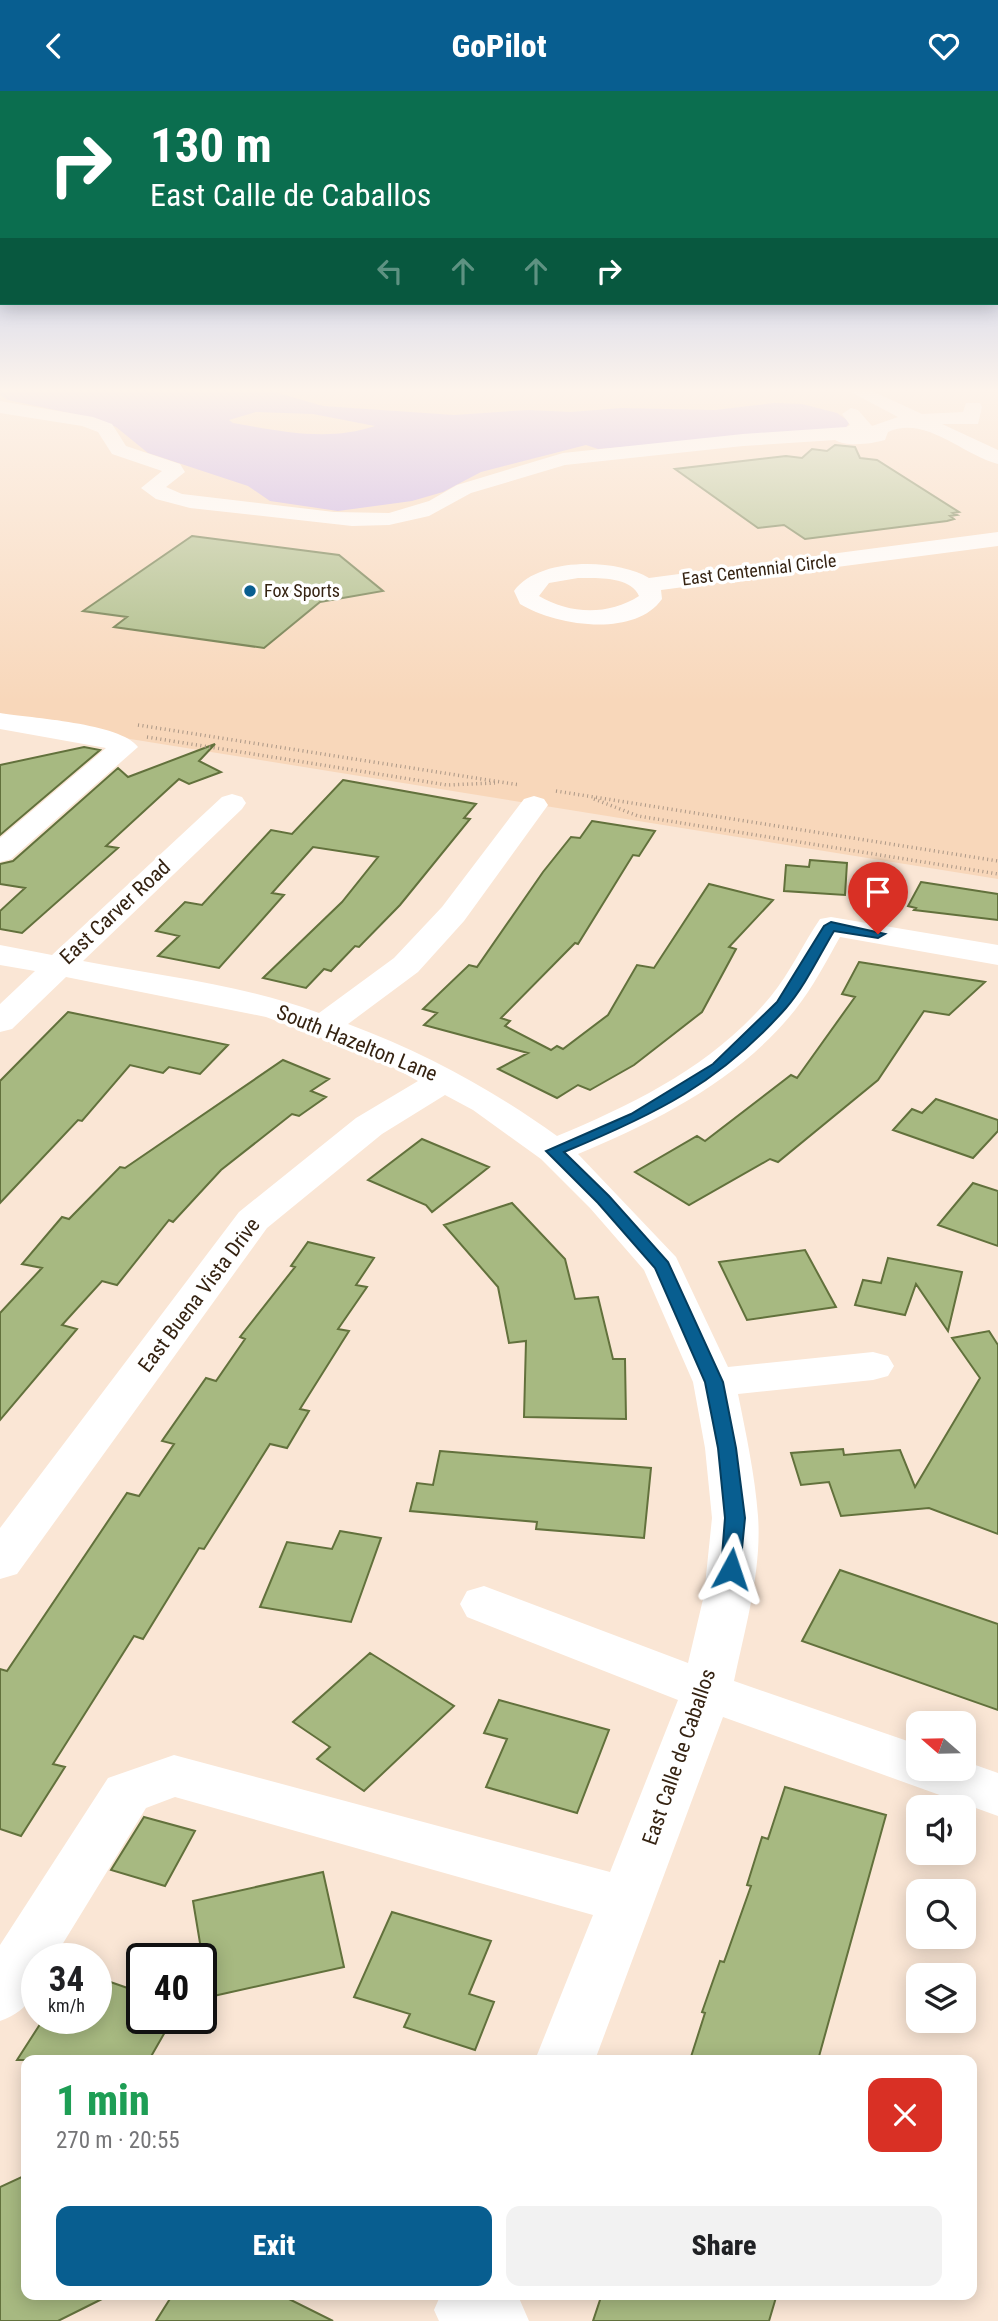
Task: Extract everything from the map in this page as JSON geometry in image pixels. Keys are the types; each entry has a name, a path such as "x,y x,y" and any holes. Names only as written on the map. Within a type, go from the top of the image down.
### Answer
{"street":[{"path":"161,494 223,506 365,519 405,516 458,494"},
{"name":"East Centennial Circle","path":"646,585 998,539"},
{"path":"0,721 110,739 124,747 0,853"},
{"name":"East Carver Road","path":"0,1022 232,803"},
{"path":"325,1025 406,965 453,914 534,805"},
{"path":"554,1151 636,1117 718,1067 782,1004 831,926 998,955"},
{"name":"South Hazelton Lane","path":"0,955 223,997 325,1025 446,1079 486,1102 554,1151"},
{"name":"East Buena Vista Drive","path":"4,1550 253,1220 369,1126 446,1079"},
{"name":"East Calle de Caballos","path":"554,1151 604,1200 662,1266 714,1382 727,1448 735,1518 728,1595 707,1691 567,2055"},
{"path":"714,1382 873,1366"},
{"path":"484,1604 707,1691 906,1761"},
{"path":"0,1996 127,1793 174,1776 628,1901"},
{"path":"959,1781 998,1795"}],"path":[{"path":"135,735 447,785 506,783 137,725"},
{"path":"998,861 585,795 638,816 998,874"}],"shaded area":[{"path":"0,494 998,494 998,879 0,718"},
{"path":"260,494 436,494 412,501 338,511 270,501"}],"building":[{"path":"710,494 931,494 959,512 953,513 957,515 950,516 954,519 947,521 805,539 784,525 758,528"},
{"name":"Fox Sports","path":"192,536 339,555 383,591 320,602 264,648 114,627 127,617 83,611"},
{"path":"215,744 199,761 221,772 189,784 179,779 106,846 118,848 22,933 0,929 0,911 25,888 0,884 0,864 13,861 118,768 128,777"},
{"path":"84,747 100,750 0,835 0,765"},
{"path":"343,780 476,804 464,818 470,819 400,905 359,947 355,946 331,971 324,969 306,988 263,978 342,902 378,857 313,847 272,893 284,895 219,968 158,956 179,936 156,931 185,902 202,905 271,830 292,834"},
{"path":"592,821 655,831 639,856 633,855 578,944 575,943 501,1018 510,1021 505,1026 551,1050 557,1046 563,1049 608,1015 637,965 654,968 709,884 773,900 729,947 736,949 702,1012 634,1065 590,1090 578,1085 557,1098 498,1069 528,1053 424,1025 437,1013 423,1009 469,965 477,967 543,872 571,837 580,838"},
{"path":"810,860 847,863 845,895 784,891 786,865 809,867"},
{"path":"921,882 998,894 998,920 914,910 916,908 908,906"},
{"path":"859,962 985,982 949,1015 924,1011 878,1080 778,1162 770,1159 689,1205 635,1172 697,1136 705,1141 791,1075 797,1078 855,997 842,994"},
{"path":"68,1012 228,1045 200,1074 169,1067 163,1073 130,1065 82,1121 78,1120 0,1203 0,1081"},
{"path":"283,1060 329,1079 311,1091 326,1097 299,1116 292,1114 221,1170 173,1222 169,1220 117,1285 102,1281 62,1325 77,1329 0,1420 0,1313 42,1268 22,1264 62,1217 69,1219 120,1167 125,1168"},
{"path":"936,1099 998,1120 998,1131 973,1158 893,1130 912,1109 922,1113"},
{"path":"422,1139 489,1167 432,1212 426,1205 368,1180"},
{"path":"973,1183 998,1191 998,1246 938,1225"},
{"path":"512,1203 565,1259 575,1299 598,1297 613,1359 625,1359 626,1419 524,1417 526,1341 509,1343 498,1287 444,1225"},
{"path":"308,1242 374,1258 356,1285 367,1287 338,1329 349,1331 300,1409 309,1411 287,1448 270,1444 204,1549 199,1548 143,1639 134,1636 53,1764 65,1767 21,1836 0,1829 0,1669 7,1671 127,1493 139,1496 174,1444 162,1441 206,1378 216,1381 245,1339 240,1337 295,1267 291,1266"},
{"path":"805,1250 836,1307 747,1320 719,1262"},
{"path":"888,1258 962,1272 948,1331 916,1284 905,1315 855,1305 863,1280 881,1283"},
{"path":"989,1331 998,1345 998,1534 929,1508 841,1516 829,1482 801,1485 791,1453 843,1449 844,1455 900,1450 915,1487 980,1378 952,1338"},
{"path":"440,1451 651,1468 644,1538 536,1529 537,1522 410,1511 417,1483 433,1485"},
{"path":"340,1531 381,1538 351,1622 260,1607 287,1542 332,1549"},
{"path":"840,1570 998,1624 998,1710 802,1641"},
{"path":"370,1653 454,1706 364,1791 317,1759 330,1747 293,1722"},
{"path":"499,1700 609,1730 577,1813 486,1787 507,1739 484,1733"},
{"path":"785,1787 886,1815 819,2055 692,2055 705,2013 702,2012 720,1961 724,1962 751,1886 747,1885 762,1837 768,1839"},
{"path":"144,1817 195,1831 165,1886 111,1870"},
{"path":"323,1872 344,1967 217,1995 217,1943 200,1943 193,1901"},
{"path":"392,1912 491,1941 469,1994 494,2002 475,2050 404,2027 410,2014 354,1997"},
{"path":"112,1983 126,1987 126,2034 164,2034 152,2055 21,2055 21,2060 17,2060 34,2034 112,2034"},
{"path":"21,2177 21,2300 100,2300 58,2321 0,2321 0,2187"},
{"path":"169,2300 291,2300 333,2321 156,2321"},
{"path":"600,2300 775,2300 769,2321 593,2321"}],"place":[{"name":"Fox Sports","path":"250,591"}],"route":[{"path":"731,1569 735,1518 727,1448 714,1382 662,1266 604,1200 554,1151 636,1117 718,1067 782,1004 831,926 878,934"}]}
